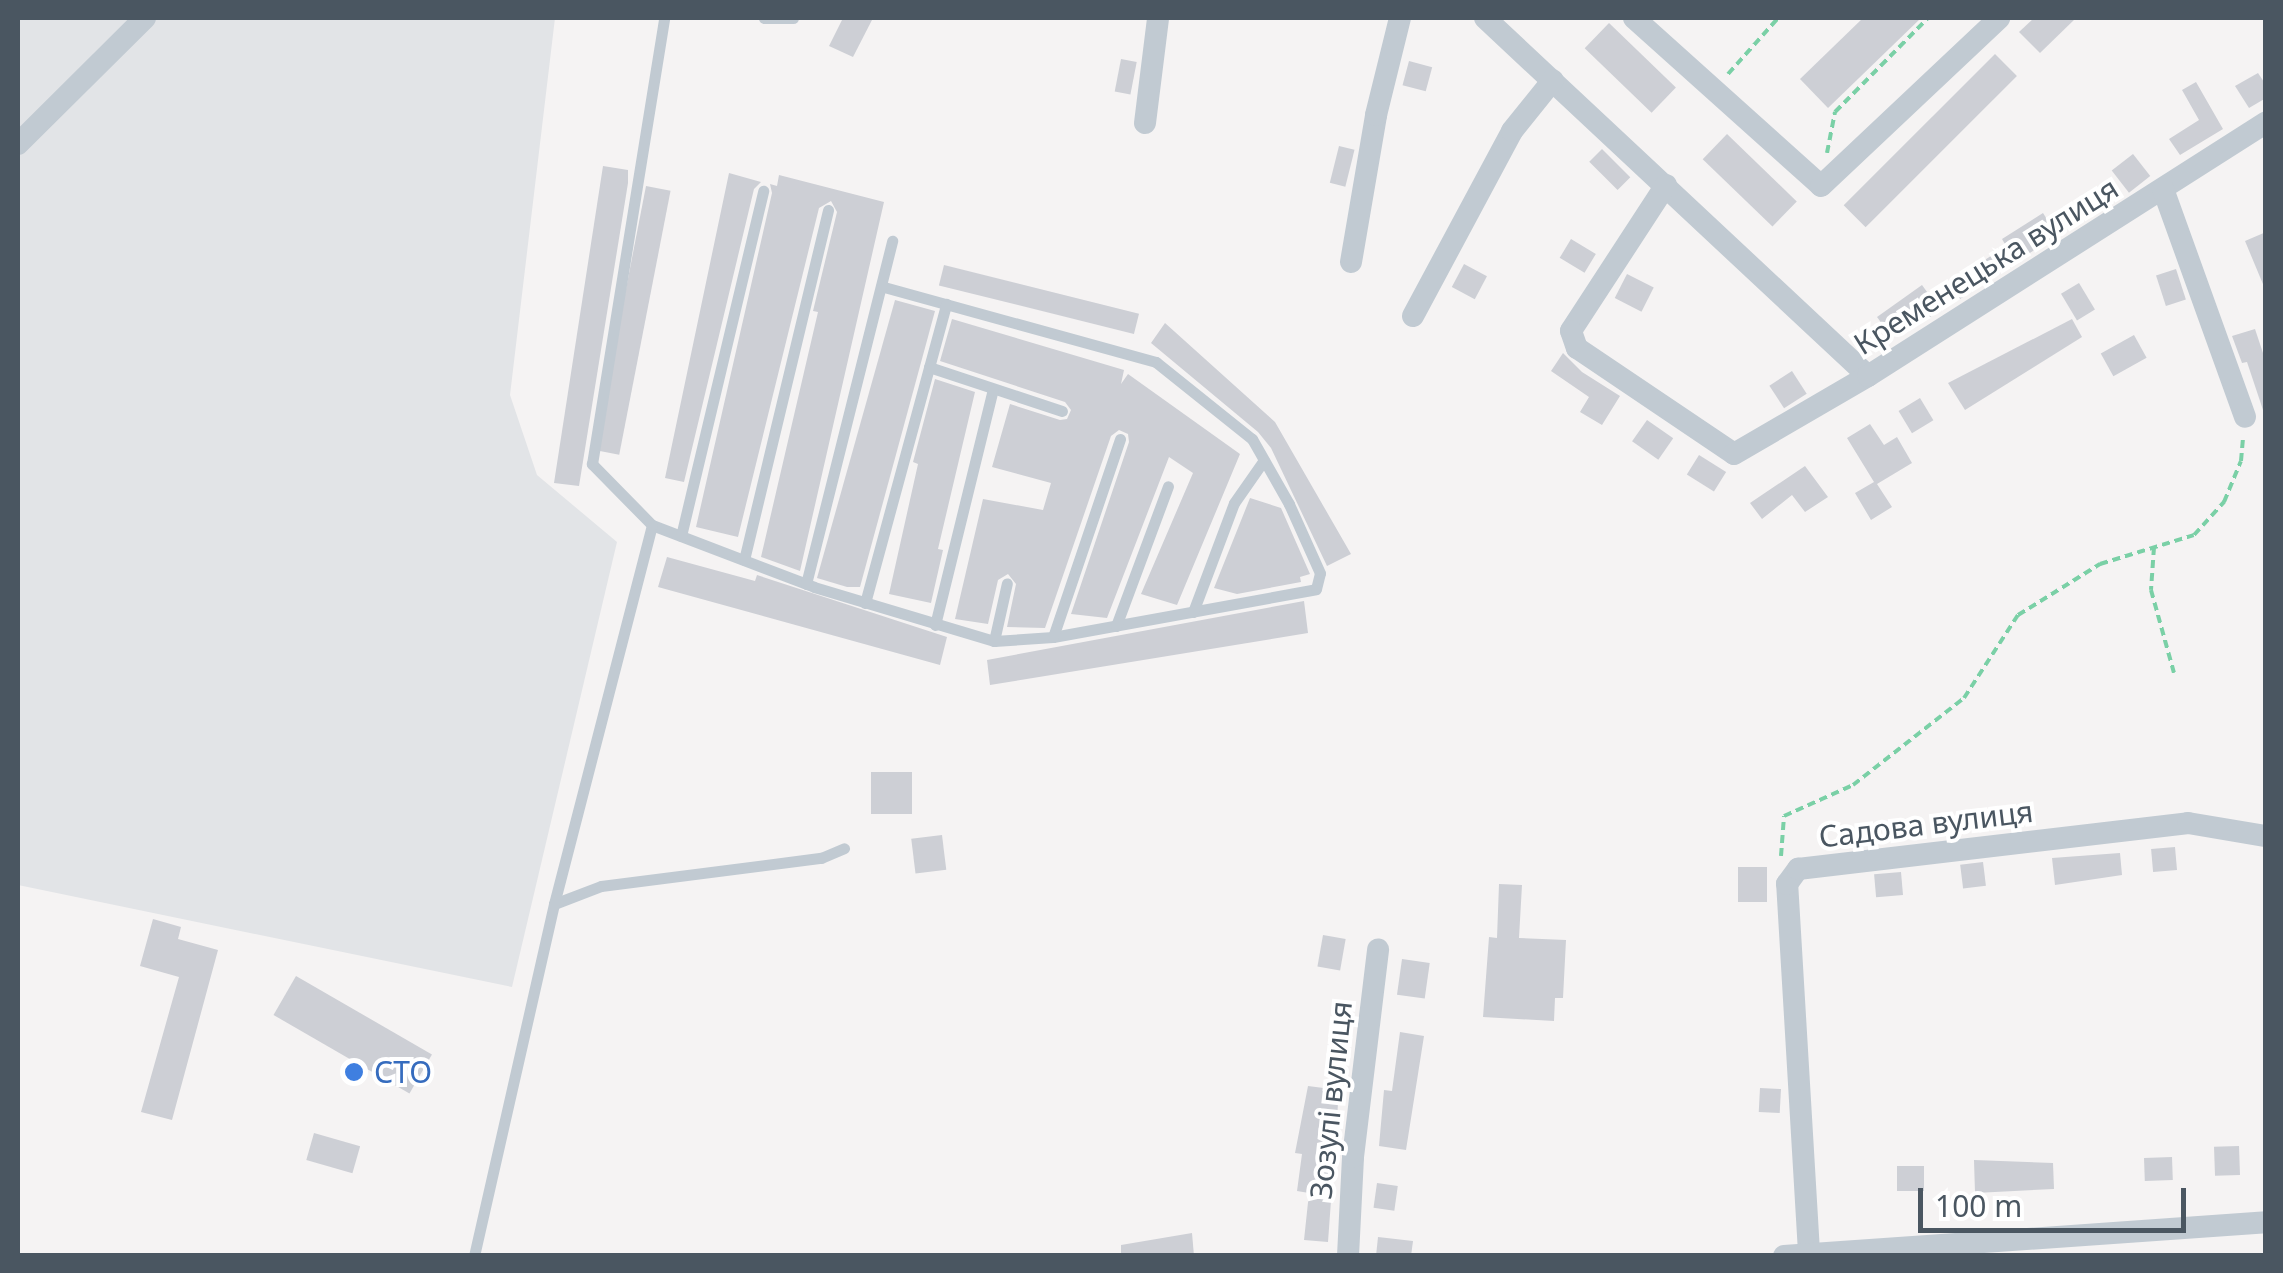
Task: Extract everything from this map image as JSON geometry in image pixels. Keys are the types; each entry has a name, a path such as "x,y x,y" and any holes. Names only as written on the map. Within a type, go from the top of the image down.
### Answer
{"street":[{"path":"18,144 146,18"},
{"path":"1145,123 1158,18"},
{"path":"1351,262 1376,115 1400,18"},
{"path":"1486,18 1868,376"},
{"path":"1634,18 1821,186 1999,18"},
{"path":"1413,316 1512,131 1553,80"},
{"name":"Кременецька вулиця","path":"1666,185 1570,331 1577,348 1734,454 1868,376 2266,122"},
{"path":"2164,188 2245,417"},
{"name":"Садова вулиця","path":"1809,1252 1787,884 1798,870 2188,824 2266,836"},
{"name":"Зозулі вулиця","path":"1348,1256 1353,1157 1378,950"},
{"path":"1784,1256 2266,1222"}],"lane":[{"path":"664,18 592,464 652,525 806,584 994,641 1054,637 1316,589 1320,573 1252,439 1156,362 881,286"},
{"path":"764,18 794,18"},
{"path":"681,536 763,191"},
{"path":"744,560 828,210"},
{"path":"806,584 892,241"},
{"path":"865,603 946,304"},
{"path":"929,367 1062,412"},
{"path":"935,625 993,388"},
{"path":"1054,637 1120,439"},
{"path":"1192,612 1234,503 1264,460"},
{"path":"1116,626 1168,486"},
{"path":"474,1256 554,904 652,525"},
{"path":"994,641 1007,584"},
{"path":"554,904 601,886 820,858 844,848"}],"path":[{"path":"1716,88 1778,18"},
{"path":"1821,186 1834,112 1928,18"},
{"path":"1787,884 1779,848 1784,816 1852,785 1964,698 2018,614 2100,564 2194,535 2224,502 2241,462 2245,417"},
{"path":"2154,547 2150,590 2174,674"}],"shaded area":[{"path":"18,18 555,18 510,395 537,475 617,542 512,987 18,885"}],"building":[{"path":"843,18 873,18 853,57 829,46"},
{"path":"1863,18 1921,18 1828,108 1800,79"},
{"path":"2034,18 2076,18 2040,53 2019,32"},
{"path":"1609,23 1676,88 1652,113 1585,48"},
{"path":"1995,54 2017,76 1866,227 1844,205"},
{"path":"1121,59 1137,62 1130,94 1115,91"},
{"path":"1409,61 1432,67 1426,91 1403,85"},
{"path":"2258,73 2266,85 2266,98 2249,108 2235,86"},
{"path":"2196,82 2223,129 2180,155 2169,139 2199,120 2182,90"},
{"path":"1727,134 1797,201 1772,227 1703,159"},
{"path":"1339,146 1355,150 1345,187 1330,183"},
{"path":"1602,149 1630,177 1618,190 1589,162"},
{"path":"2133,154 2150,176 2129,193 2112,171"},
{"path":"603,166 628,170 628,183 579,486 554,483"},
{"path":"729,173 761,182 754,189 684,482 665,478"},
{"path":"779,175 884,202 800,571 761,557 818,312 813,311 837,212 831,201 819,208 738,537 696,527 772,193 770,184 777,186"},
{"path":"646,186 671,191 619,455 595,450"},
{"path":"2043,213 2057,235 1957,301 1955,298 1926,320 1921,314 1891,336 1877,317 1922,285 1930,296 2006,246 2002,239"},
{"path":"2266,232 2266,289 2265,289 2245,241"},
{"path":"1571,239 1596,254 1585,273 1560,258"},
{"path":"1464,264 1487,276 1475,299 1452,287"},
{"path":"944,265 1139,314 1134,334 939,285"},
{"path":"2176,269 2186,299 2166,306 2156,275"},
{"path":"1627,274 1654,288 1641,312 1615,298"},
{"path":"2079,283 2095,310 2077,320 2061,294"},
{"path":"895,300 935,311 860,587 847,587 817,578"},
{"path":"952,319 1124,370 1121,384 1128,374 1240,454 1177,605 1141,594 1193,473 1169,457 1107,618 1071,614 1129,442 1128,434 1119,430 1111,436 1045,628 1007,627 1016,584 1008,574 998,580 988,624 955,619 983,499 1043,510 1051,483 992,467 1010,404 1060,420 1067,419 1071,410 1065,402 940,361"},
{"path":"2072,319 2082,337 1965,410 1948,383"},
{"path":"1165,323 1275,422 1351,554 1327,566 1271,448 1258,432 1151,343"},
{"path":"2255,329 2266,362 2263,410 2247,362 2242,363 2232,336"},
{"path":"2134,335 2147,358 2113,376 2101,353"},
{"path":"1563,353 1582,372 1620,396 1602,425 1580,412 1589,397 1551,371"},
{"path":"1792,371 1807,394 1784,408 1769,386"},
{"path":"935,379 975,392 938,549 943,550 931,603 889,594 918,464 913,462"},
{"path":"1920,398 1933,420 1912,433 1899,411"},
{"path":"1647,420 1673,438 1658,460 1632,441"},
{"path":"1870,424 1884,445 1897,437 1912,463 1877,484 1892,507 1871,520 1855,493 1874,482 1847,438"},
{"path":"1699,455 1726,472 1714,491 1687,475"},
{"path":"1805,466 1828,497 1805,512 1792,495 1762,519 1750,503"},
{"path":"1250,498 1281,508 1310,574 1300,577 1301,582 1237,594 1214,588"},
{"path":"667,557 755,581 757,575 947,637 940,665 658,587"},
{"path":"1304,601 1308,633 990,685 987,660"},
{"path":"871,772 912,772 912,814 871,814"},
{"path":"942,835 946,870 915,874 911,839"},
{"path":"2175,847 2177,870 2153,872 2151,849"},
{"path":"2120,853 2122,875 2055,885 2052,858"},
{"path":"1983,862 1986,886 1963,889 1960,865"},
{"path":"1738,867 1767,867 1767,902 1738,902"},
{"path":"1901,872 1903,895 1876,897 1874,874"},
{"path":"1499,884 1522,885 1519,938 1566,940 1563,998 1555,998 1554,1021 1483,1017 1489,937 1497,938"},
{"path":"153,919 181,927 178,939 218,950 172,1120 141,1112 179,977 140,966"},
{"path":"1323,935 1346,939 1340,971 1317,967"},
{"path":"1402,959 1430,963 1425,999 1397,995"},
{"path":"296,976 432,1054 409,1093 274,1015"},
{"path":"1400,1032 1424,1036 1406,1150 1379,1146 1384,1090 1392,1091"},
{"path":"1308,1086 1339,1090 1328,1242 1304,1240 1309,1193 1297,1191 1302,1154 1295,1153"},
{"path":"1760,1088 1781,1089 1780,1113 1759,1112"},
{"path":"314,1133 360,1146 352,1173 306,1160"},
{"path":"2239,1146 2240,1175 2215,1176 2214,1147"},
{"path":"2172,1157 2173,1180 2145,1181 2144,1158"},
{"path":"1974,1160 2053,1163 2054,1189 1975,1193"},
{"path":"1897,1166 1924,1166 1924,1191 1897,1191"},
{"path":"1377,1183 1398,1186 1394,1211 1374,1208"},
{"path":"1192,1233 1194,1256 1121,1256 1121,1245"},
{"path":"1378,1237 1413,1241 1411,1256 1376,1256"}],"place":[{"name":"СТО","path":"354,1072"}]}
